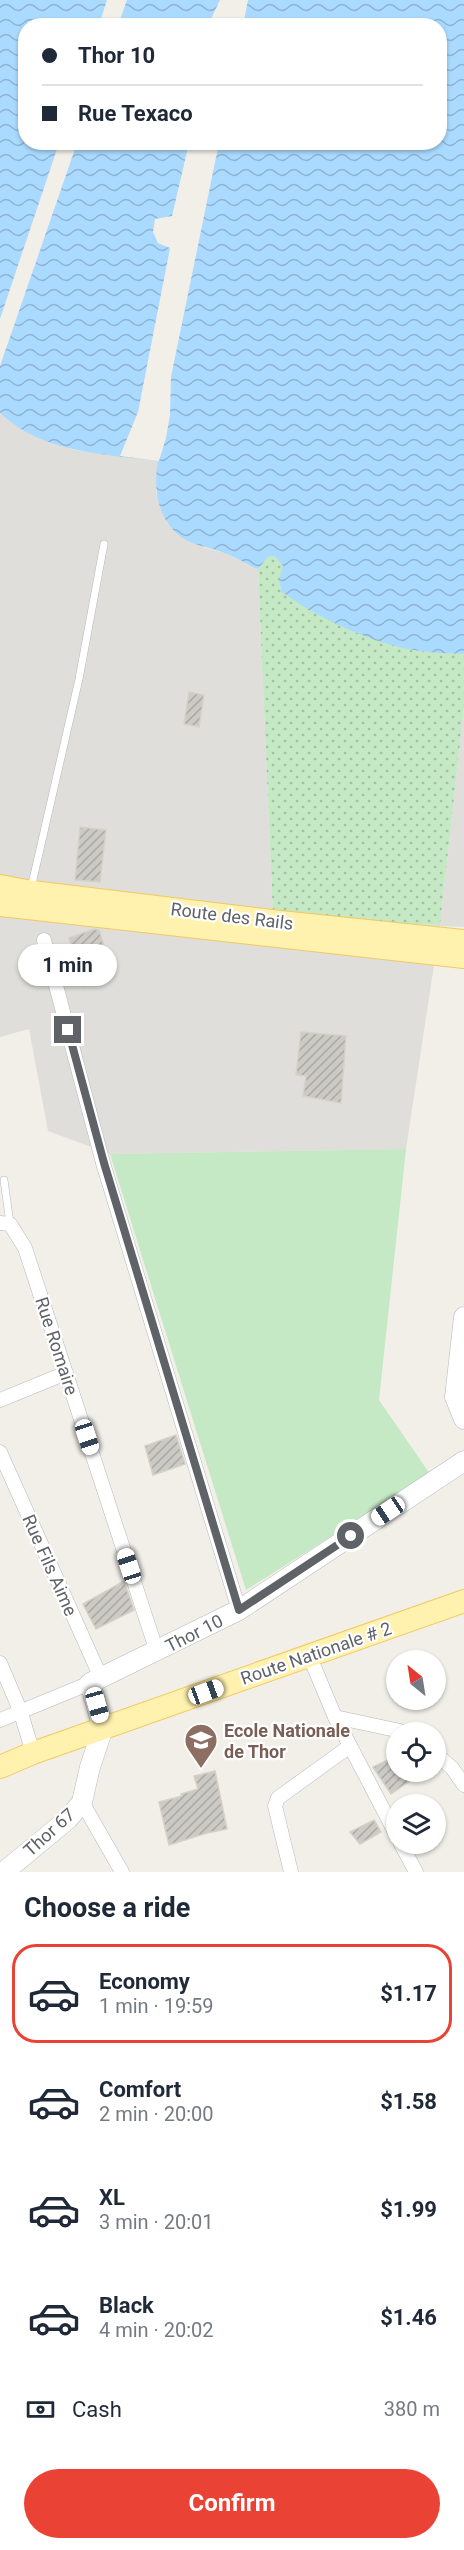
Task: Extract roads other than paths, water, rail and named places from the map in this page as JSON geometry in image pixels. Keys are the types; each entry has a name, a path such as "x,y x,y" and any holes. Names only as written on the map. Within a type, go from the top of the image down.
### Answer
{"main road":[{"name":"Route des Rails","path":"0,886 280,922 464,941"},
{"name":"Route des Rails","path":"0,905 464,957"},
{"name":"Route Nationale # 2","path":"0,1767 33,1753 464,1601"}],"street":[{"path":"44,940 107,1174 239,1610"},
{"name":"Rue Romaire","path":"5,1224 26,1248 157,1652"},
{"path":"464,1317 455,1397 464,1419"},
{"path":"0,1400 66,1373"},
{"name":"Rue Fils Aime","path":"0,1452 95,1680"},
{"name":"Thor 10","path":"0,1720 157,1652 239,1610 464,1461"},
{"path":"309,1655 335,1717 386,1815"},
{"path":"0,1663 20,1710 33,1753"},
{"path":"95,1680 103,1728"},
{"path":"335,1717 386,1728"},
{"name":"Thor 67","path":"3,1872 68,1819 82,1802 90,1767 103,1728"},
{"path":"291,1872 276,1803 350,1746"},
{"path":"446,1763 464,1785"},
{"path":"82,1802 122,1872"},
{"path":"406,1854 416,1872"}],"lane":[{"path":"32,884 79,679 104,543"},
{"path":"4,1180 5,1224"}],"water":[{"path":"0,0 464,0 464,654 408,649 359,634 326,619 282,592 279,580 283,566 274,556 269,556 258,569 181,537 173,530 162,512 156,482 158,461 74,449 54,444 17,426 0,413"}],"place":[{"name":"Ecole Nationale de Thor","path":"201,1769"}]}
